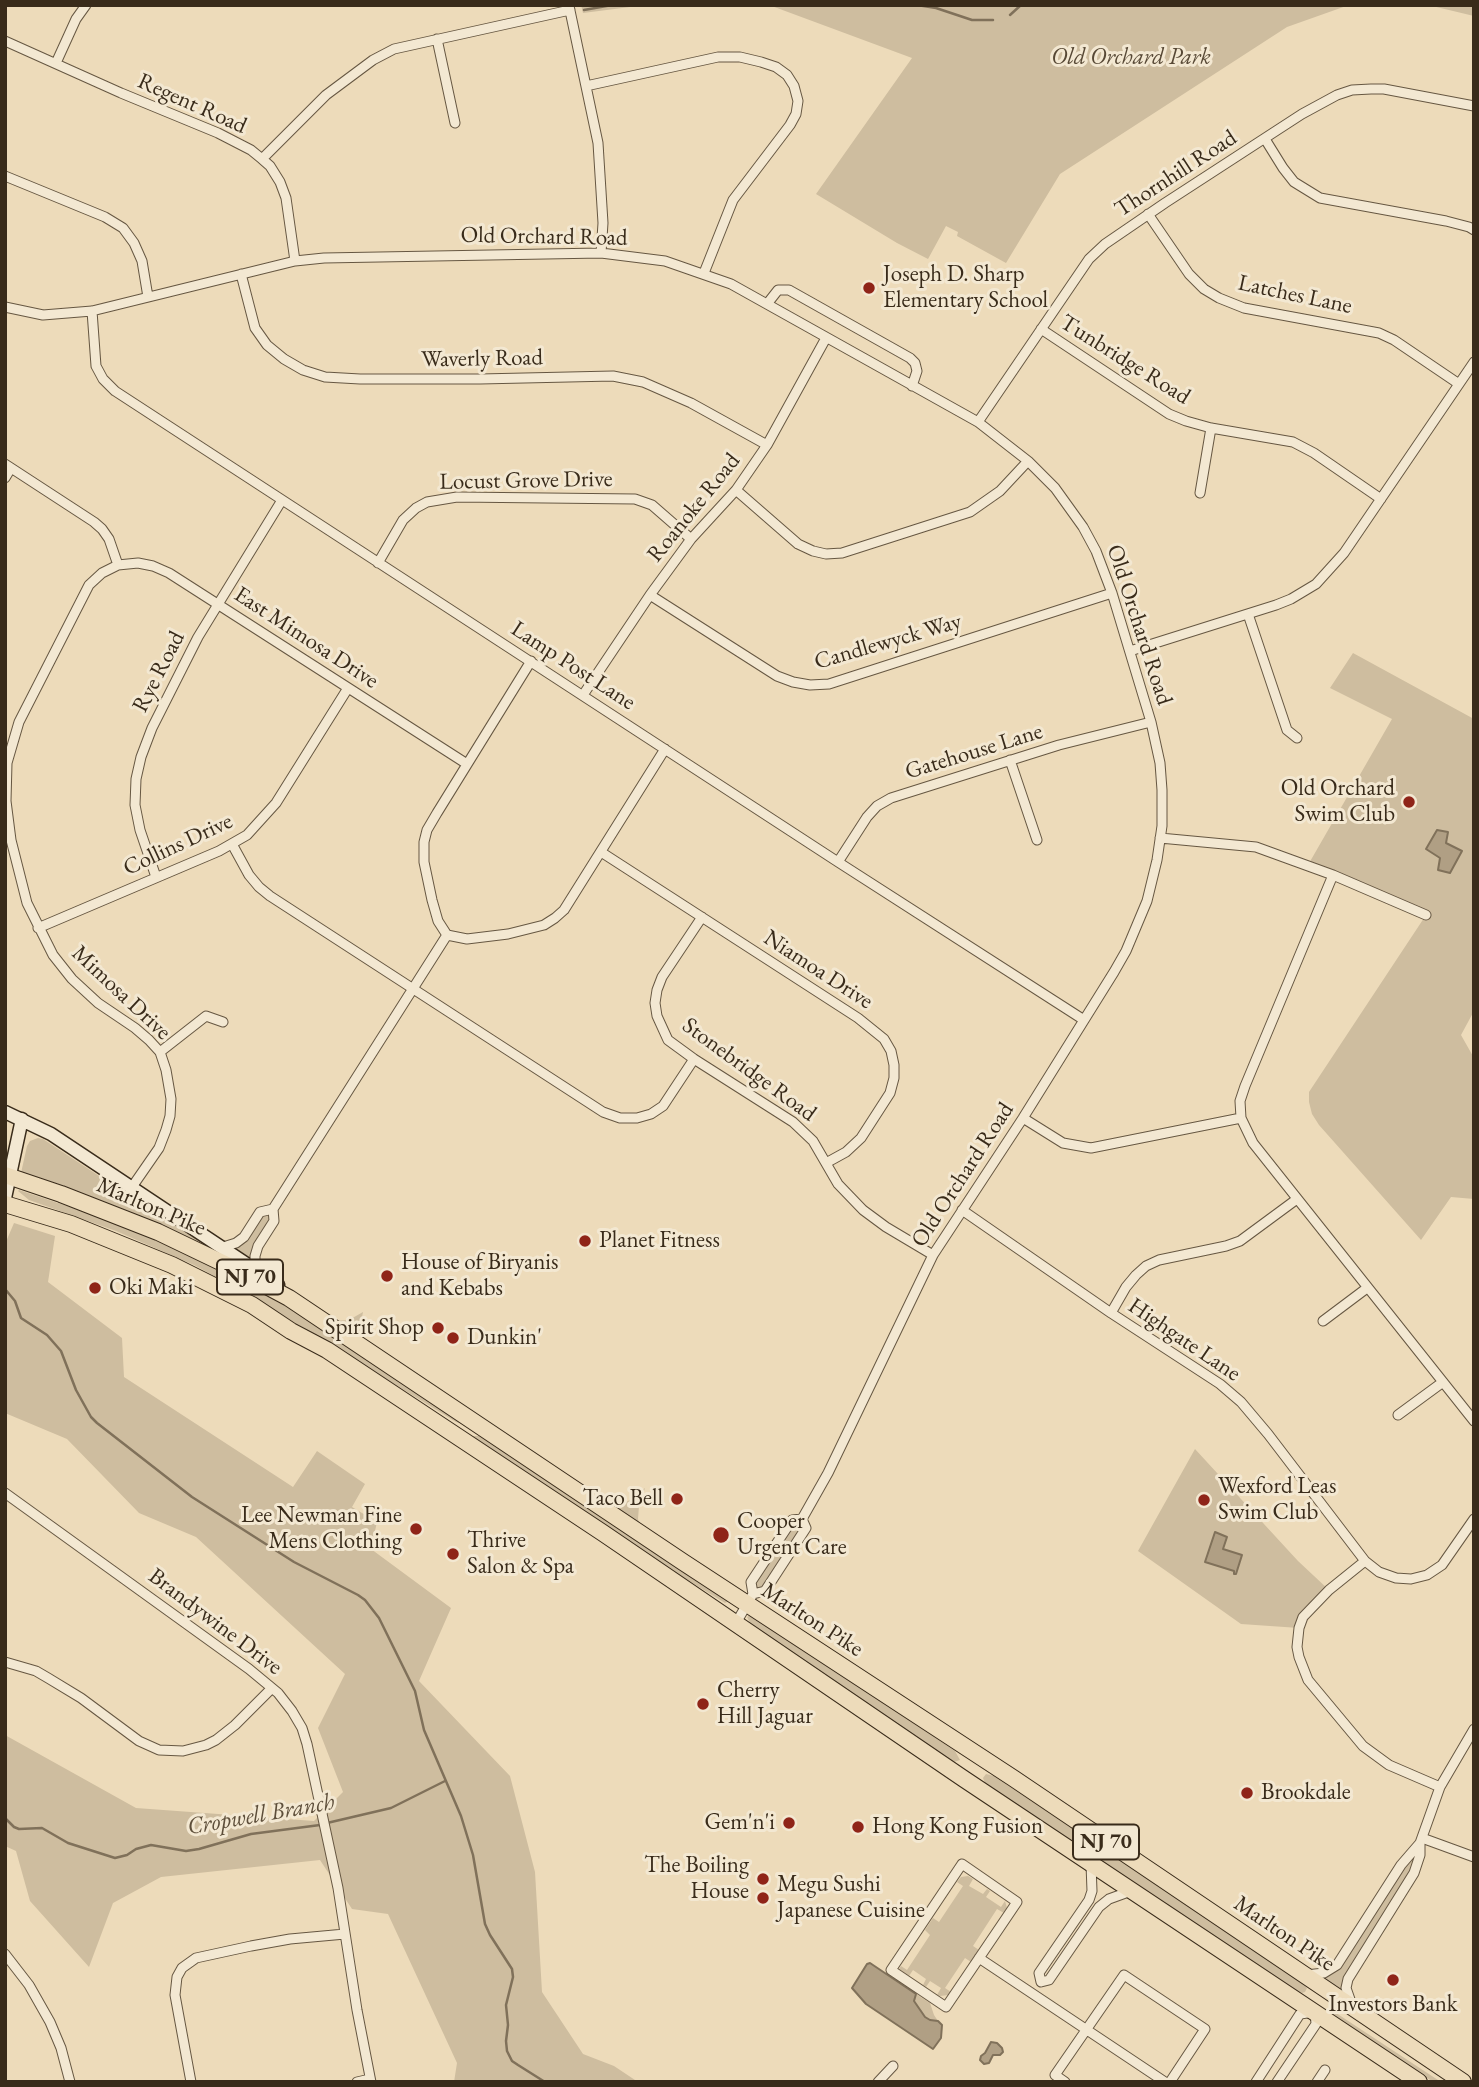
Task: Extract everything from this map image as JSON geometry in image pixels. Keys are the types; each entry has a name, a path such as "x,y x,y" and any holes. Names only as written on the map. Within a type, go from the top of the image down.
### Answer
{"highway":[{"name":"Marlton Pike","path":"8,1176 158,1232 289,1298 488,1432 750,1599 1463,2082"},
{"name":"Marlton Pike","path":"5,1204 71,1224 183,1270 252,1305 291,1331 327,1350 1419,2082"},
{"path":"440,1425 463,1434 488,1432"},
{"path":"1315,2012 1321,2006 1330,2004 1450,2082"}],"street":[{"path":"56,63 76,19 86,5"},
{"path":"262,159 326,95 373,60 394,49 569,8 598,144 603,223 601,253"},
{"path":"437,39 455,123"},
{"name":"Regent Road","path":"5,41 218,133 251,150 271,166 280,182 286,198 295,261"},
{"path":"586,86 718,57 740,57 776,67 787,75 794,86 796,114 733,200 704,274"},
{"name":"Thornhill Road","path":"978,422 1089,259 1105,244 1327,99 1352,90 1384,89 1474,106"},
{"path":"1265,139 1294,183 1320,198 1446,221 1474,230"},
{"path":"5,176 105,217 122,228 134,243 142,261 148,297"},
{"name":"Latches Lane","path":"1148,214 1189,274 1204,289 1219,298 1244,308 1379,333 1394,340 1459,384"},
{"name":"Old Orchard Road","path":"5,307 43,315 92,311 295,261 601,253 665,261 731,284 978,422 1028,461 1055,488 1083,527 1096,551 1112,593 1151,722 1161,773 1163,808 1154,874 1136,930 1126,951 1023,1118 933,1255 828,1473 802,1519"},
{"name":"Waverly Road","path":"240,274 255,328 267,345 303,370 325,377 360,379 613,376 643,382 691,403 767,445"},
{"path":"767,304 778,290 789,290 910,358 915,363 916,371 912,386"},
{"name":"Lamp Post Lane","path":"92,311 96,366 103,379 115,391 1084,1020"},
{"name":"Tunbridge Road","path":"1041,329 1169,414 1211,428 1293,442 1314,453 1381,499"},
{"name":"Roanoke Road","path":"583,695 650,594 691,539 736,490 767,445 826,338"},
{"path":"1130,651 1292,599 1316,584 1344,553 1474,362"},
{"path":"1199,494 1211,428"},
{"path":"736,490 798,544 826,554 842,553 970,512 1000,491 1028,461"},
{"path":"5,478 8,466 94,522 109,540 118,565"},
{"name":"Locust Grove Drive","path":"377,563 403,520 416,508 427,502 457,497 635,499 652,505 691,539"},
{"name":"Rye Road","path":"156,877 140,830 135,805 136,779 141,757 152,728 198,637 282,500"},
{"name":"East Mimosa Drive","path":"118,565 138,563 169,573 467,764"},
{"name":"Mimosa Drive","path":"118,565 102,573 89,585 19,722 10,747 6,784 8,820 27,903 53,955 72,979 98,1003 135,1028 160,1052 170,1084 170,1116 159,1148 132,1187"},
{"name":"Candlewyck Way","path":"650,594 777,676 810,685 829,684 1112,593"},
{"path":"1248,614 1287,730 1297,738"},
{"path":"531,661 467,764 428,830 424,842 424,862 432,900 438,920 447,935 467,939 508,934 544,925 555,918 564,910 665,749"},
{"name":"Collins Drive","path":"38,928 232,844 247,835 276,803 348,688"},
{"name":"Gatehouse Lane","path":"838,862 867,817 891,798 1059,745 1151,722"},
{"path":"1010,760 1037,841"},
{"path":"1160,838 1256,847 1333,875 1426,915"},
{"path":"232,844 259,887 603,1112 620,1118 651,1114 663,1106 694,1059"},
{"name":"Niamoa Drive","path":"601,852 858,1018 884,1039 891,1051 894,1065 894,1078 885,1101 860,1138 846,1152 826,1163"},
{"path":"1333,875 1245,1086 1240,1101 1241,1118 1253,1143 1474,1421"},
{"name":"Stonebridge Road","path":"702,917 662,977 655,1003 657,1016 668,1040 793,1122 813,1141 838,1184 863,1210 933,1255"},
{"path":"255,1269 258,1246 274,1222 273,1209 447,935"},
{"path":"160,1052 206,1016 223,1022"},
{"path":"5,1112 51,1134 132,1187 255,1269 313,1314"},
{"path":"1023,1118 1063,1143 1091,1148 1241,1118"},
{"path":"5,1198 22,1119"},
{"path":"1111,1313 1126,1287 1146,1266 1159,1260 1240,1241 1297,1199"},
{"path":"223,1247 244,1237 260,1212 273,1209"},
{"name":"Highgate Lane","path":"962,1210 1220,1384 1241,1402 1365,1561 1379,1572 1396,1578 1411,1579 1427,1575 1442,1565 1474,1519"},
{"path":"1323,1321 1367,1287"},
{"path":"1398,1415 1443,1382"},
{"name":"Brandywine Drive","path":"5,1493 272,1688 292,1711 307,1744 338,1888 356,2010 371,2081"},
{"name":"Old Orchard Road","path":"736,1623 750,1599 751,1582 792,1520 802,1519"},
{"name":"Old Orchard Road","path":"750,1599 765,1591 806,1528 802,1519"},
{"path":"1365,1561 1329,1590 1303,1618 1298,1628 1298,1657 1308,1680 1363,1746 1389,1765 1440,1787"},
{"path":"5,1662 36,1671 91,1705 139,1741 159,1750 195,1749 216,1740 235,1726 272,1688"},
{"path":"1352,2006 1346,1988 1348,1979 1414,1872 1420,1855 1421,1840 1440,1787 1474,1729"},
{"path":"1306,1975 1324,1973 1337,1965 1401,1865 1421,1840"},
{"path":"1421,1840 1474,1857"},
{"path":"962,1864 1017,1902 979,1958 946,2007 891,1970 962,1864"},
{"path":"1041,1982 1039,1973 1089,1900 1092,1891 1091,1864"},
{"path":"1033,1994 1041,1982 1049,1980 1099,1907 1109,1899 1132,1891"},
{"path":"191,2082 175,1995 177,1976 182,1968 196,1958 251,1946 289,1939 345,1934"},
{"path":"5,1954 29,1985 50,2022 61,2048 70,2082"},
{"path":"979,1958 1033,1994 1087,2029 1168,2082 1205,2029 1124,1975 1087,2029 1055,2075 1065,2082"},
{"path":"1256,2082 1300,2014 1315,2012 1316,2024 1277,2082"},
{"path":"878,2082 893,2066"},
{"path":"1317,2082 1325,2070"},
{"path":"357,2082 371,2081"}],"green space":[{"path":"581,5 646,5 583,13"},
{"name":"Old Orchard Park","path":"769,5 1349,5 1287,27 1060,174 1006,263 957,236 958,232 946,226 928,259 816,194 912,58"},
{"path":"1428,5 1474,5 1474,16"},
{"path":"1353,653 1474,719 1474,1011 1461,1035 1474,1058 1474,1199 1451,1197 1421,1240 1319,1125 1309,1102 1309,1092 1426,915 1308,865 1392,719 1330,688"},
{"path":"38,1138 128,1195 136,1195 217,1250 77,1191 21,1173 27,1146 30,1141"},
{"path":"19,1190 109,1220 180,1250 248,1285 321,1326 468,1426 456,1422 255,1298 194,1265 116,1231 29,1200"},
{"path":"273,1209 274,1221 258,1246 255,1269 223,1247 236,1243 260,1212"},
{"path":"14,1223 55,1236 48,1282 122,1338 124,1377 293,1487 317,1451 365,1484 352,1507 377,1522 371,1549 451,1608 419,1681 510,1776 535,1872 542,1992 583,2054 614,2066 638,2082 454,2082 457,2063 388,1914 352,1909 320,1860 161,1877 113,1903 89,1967 30,1901 16,1851 5,1846 5,1735 136,1808 314,1821 343,1792 318,1728 345,1674 196,1537 139,1513 67,1439 5,1413 5,1244"},
{"path":"363,1312 360,1328 362,1341 334,1321 349,1320"},
{"path":"469,1436 486,1436 729,1601 725,1603 606,1530"},
{"name":"Wexford Leas Swim Club","path":"1195,1449 1298,1561 1329,1590 1299,1628 1241,1624 1138,1551"},
{"path":"645,1488 638,1519 642,1534 598,1506 615,1506 628,1501"},
{"path":"802,1519 806,1528 765,1591 753,1594 751,1582 792,1520"},
{"path":"752,1614 955,1751 960,1760 950,1760 751,1625 747,1617"},
{"path":"986,1774 994,1776 1300,1981 1307,1988 1305,1992 1297,1991 985,1783 983,1778"},
{"path":"1409,1853 1420,1855 1352,1970 1348,1997 1316,1975 1331,1970"},
{"path":"968,1876 973,1879 969,1886 983,1894 987,1889 990,1891 986,1897 1001,1907 1005,1901 1007,1908 1004,1913 997,1909 973,1946 979,1950 971,1962 965,1958 945,1988 951,1992 949,1995 940,1996 937,1995 941,1988 930,1981 926,1987 923,1985 926,1979 913,1970 909,1976 899,1969 901,1966 907,1970 930,1935 925,1930 933,1918 939,1922 963,1886 957,1882 961,1877"},
{"path":"916,1994 930,2003 938,2021 925,2017 914,2001"},
{"path":"1326,2009 1333,2011 1441,2082 1433,2082"}],"shaded area":[{"path":"1437,830 1448,832 1446,843 1462,851 1450,873 1438,870 1440,858 1426,849"},
{"path":"1215,1532 1227,1537 1223,1549 1242,1555 1236,1574 1205,1562"},
{"path":"870,1963 916,1994 914,2001 925,2017 942,2025 941,2038 933,2049 866,2004 852,1988"},
{"path":"991,2042 997,2043 1003,2052 993,2055 989,2063 984,2064 980,2060 981,2056"}],"waterway":[{"path":"584,10 612,5"},
{"path":"917,5 936,8 972,20 993,20"},
{"path":"1010,15 1021,5"},
{"path":"5,1289 15,1301 21,1318 47,1335 61,1351 76,1390 97,1423 192,1497 294,1562 358,1595 379,1618 415,1691 424,1730 461,1816 473,1855 485,1924 512,1969 513,1977 506,2005 507,2051 512,2061 545,2082"},
{"name":"Cropwell Branch","path":"327,1823 391,1808 445,1781"},
{"name":"Cropwell Branch","path":"5,1818 19,1829 42,1828 68,1843 115,1858 151,1845 186,1851 251,1834 320,1825"}],"place":[{"name":"Joseph D. Sharp Elementary School","path":"869,288"},
{"name":"Old Orchard Swim Club","path":"1409,802"},
{"name":"Planet Fitness","path":"585,1241"},
{"name":"House of Biryanis and Kebabs","path":"387,1276"},
{"name":"Oki Maki","path":"95,1288"},
{"name":"Spirit Shop","path":"438,1328"},
{"name":"Dunkin'","path":"453,1338"},
{"name":"Taco Bell","path":"677,1499"},
{"name":"Wexford Leas Swim Club","path":"1204,1500"},
{"name":"Lee Newman Fine Mens Clothing","path":"416,1529"},
{"name":"Cooper Urgent Care","path":"721,1535"},
{"name":"Thrive Salon & Spa","path":"453,1554"},
{"name":"Cherry Hill Jaguar","path":"703,1704"},
{"name":"Brookdale","path":"1247,1793"},
{"name":"Gem'n'i","path":"789,1823"},
{"name":"Hong Kong Fusion","path":"858,1827"},
{"name":"The Boiling House","path":"763,1879"},
{"name":"Megu Sushi Japanese Cuisine","path":"763,1898"},
{"name":"Investors Bank","path":"1393,1980"}]}
